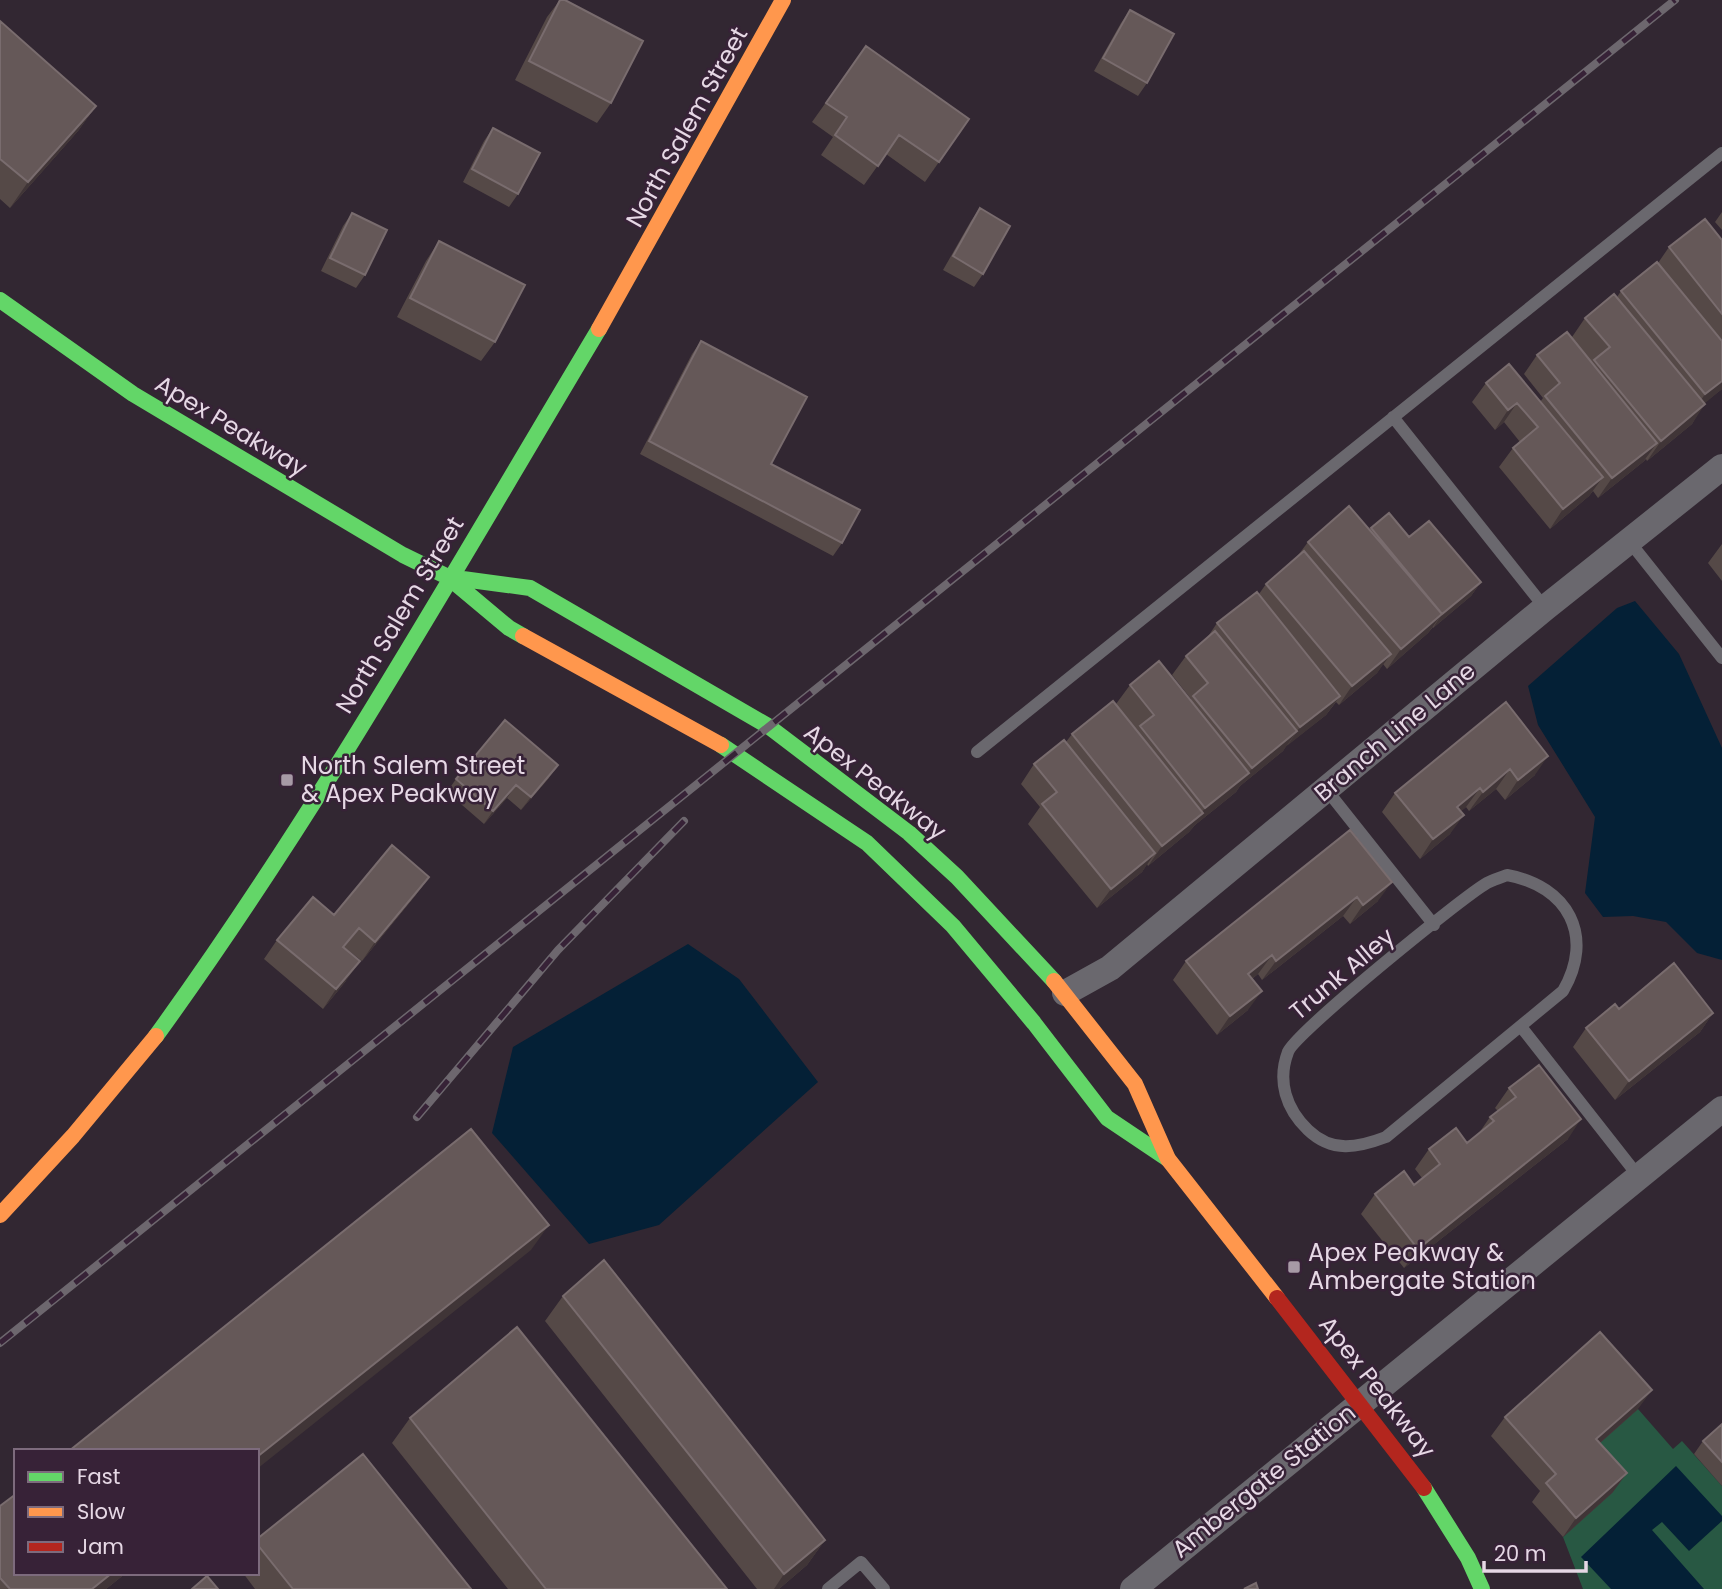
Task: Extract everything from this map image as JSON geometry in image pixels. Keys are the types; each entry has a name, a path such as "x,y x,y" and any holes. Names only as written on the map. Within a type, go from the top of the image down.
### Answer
{"main road":[{"name":"North Salem Street","path":"0,1215 73,1136 139,1058 206,967 328,781 448,577 614,305 783,0"},
{"name":"Apex Peakway","path":"0,300 133,394 403,555 448,577 509,628 735,753 867,843 953,926 1034,1023 1107,1118 1168,1158"},
{"name":"Apex Peakway","path":"448,577 530,588 768,726 909,832 957,877 1065,993 1135,1084 1168,1158 1417,1476 1468,1558 1482,1589"}],"street":[{"name":"Branch Line Lane","path":"1065,993 1110,968 1545,608 1722,467"},
{"name":"Ambergate Station","path":"1133,1589 1722,1109"}],"lane":[{"path":"976,752 1722,153"},
{"path":"1392,418 1545,608"},
{"path":"1629,541 1722,658"},
{"path":"1326,789 1434,925"},
{"name":"Trunk Alley","path":"1507,875 1526,879 1554,896 1574,921 1579,949 1574,971 1563,991 1522,1028 1386,1137 1358,1147 1331,1146 1298,1121 1287,1103 1282,1075 1288,1049 1321,1016 1434,925 1487,883 1507,875"},
{"path":"1522,1028 1639,1177"},
{"path":"828,1589 861,1562 884,1589"}],"green space":[{"path":"1638,1409 1673,1449 1682,1441 1722,1486 1722,1589 1583,1589 1563,1537 1613,1492 1583,1458"}],"water":[{"path":"1635,601 1679,654 1722,748 1722,960 1697,953 1666,922 1633,916 1603,917 1585,893 1595,817 1538,725 1528,686 1617,608"},
{"path":"688,944 739,979 818,1082 659,1225 589,1244 492,1133 513,1047"},
{"path":"1676,1466 1722,1516 1722,1521 1689,1551 1662,1522 1652,1530 1704,1589 1611,1589 1581,1557"}],"building":[{"path":"560,0 565,0 643,41 611,103 529,61"},
{"path":"1130,10 1174,34 1147,83 1103,58"},
{"path":"0,21 96,106 28,182 0,159"},
{"path":"866,46 969,119 939,162 899,135 878,166 835,135 847,117 826,103"},
{"path":"493,128 540,153 518,194 472,169"},
{"path":"980,208 1010,226 983,274 953,256"},
{"path":"352,213 387,230 365,275 330,258"},
{"path":"1705,219 1722,240 1722,314 1669,247"},
{"path":"439,241 525,285 495,342 410,298"},
{"path":"1657,262 1722,341 1722,381 1705,394 1621,291"},
{"path":"1614,294 1705,404 1661,441 1594,360 1610,347 1585,318"},
{"path":"1567,332 1657,443 1612,478 1545,396 1560,383 1537,355"},
{"path":"701,341 807,397 771,464 860,510 842,543 649,441"},
{"path":"1509,364 1603,477 1563,509 1513,448 1538,427 1517,403 1508,410 1486,383"},
{"path":"1349,506 1442,614 1401,649 1308,542"},
{"path":"1389,513 1409,537 1429,521 1481,582 1442,614 1371,528"},
{"path":"1304,551 1391,654 1352,686 1266,584"},
{"path":"1257,592 1340,696 1300,727 1217,623"},
{"path":"1215,631 1297,731 1252,768 1193,696 1208,683 1186,656"},
{"path":"1159,661 1249,773 1205,808 1140,726 1154,715 1130,685"},
{"path":"1113,701 1203,813 1162,846 1072,734"},
{"path":"1506,702 1548,756 1518,780 1510,769 1483,792 1480,788 1457,807 1464,815 1433,839 1395,793"},
{"path":"505,720 558,765 531,797 516,785 493,811 456,779"},
{"path":"1064,740 1155,853 1111,889 1042,804 1057,792 1034,764"},
{"path":"1350,830 1392,882 1363,905 1357,897 1276,961 1272,955 1248,974 1262,991 1230,1016 1186,961"},
{"path":"392,845 429,877 375,942 359,928 343,947 360,961 336,989 277,940 313,897 334,915"},
{"path":"1674,963 1713,1013 1629,1081 1586,1028 1615,1004 1619,1009"},
{"path":"1539,1065 1581,1119 1418,1249 1375,1194 1404,1171 1414,1185 1440,1164 1429,1149 1456,1128 1467,1143 1494,1121 1490,1117 1516,1097 1509,1088"},
{"path":"471,1129 549,1225 259,1455 259,1449 71,1449"},
{"path":"604,1260 825,1540 784,1574 563,1296"},
{"path":"517,1327 727,1589 546,1589 410,1418"},
{"path":"1600,1332 1652,1390 1596,1439 1627,1473 1576,1518 1546,1483 1556,1474 1505,1417"},
{"path":"1722,1424 1722,1462 1703,1441"},
{"path":"363,1454 471,1589 293,1589 259,1546 259,1537"},
{"path":"14,1496 14,1575 110,1575 92,1589 10,1589 0,1578 0,1506"},
{"path":"207,1576 218,1589 192,1589"},
{"path":"1256,1583 1258,1589 1244,1589"}],"railway":[{"path":"0,1343 1675,0"},
{"path":"417,1117 558,950 684,821"}],"traffic: fast":[{"path":"0,300 133,394 403,555 448,577 509,628 523,636"},
{"path":"156,1036 216,951 330,776 599,329"},
{"path":"448,577 530,588 768,726 909,833 957,877 1054,981"},
{"path":"721,745 867,843 953,926 1034,1023 1107,1118 1168,1159"},
{"path":"1424,1488 1468,1558 1482,1589"}],"traffic: slow":[{"path":"599,329 783,0"},
{"path":"523,636 721,745"},
{"path":"1054,981 1135,1084 1168,1159 1277,1298"},
{"path":"0,1215 73,1136 156,1036"}],"traffic: jam":[{"path":"1277,1298 1424,1488"}],"place":[{"name":"North Salem Street & Apex Peakway","path":"287,780"},
{"name":"Apex Peakway & Ambergate Station","path":"1294,1267"}]}
